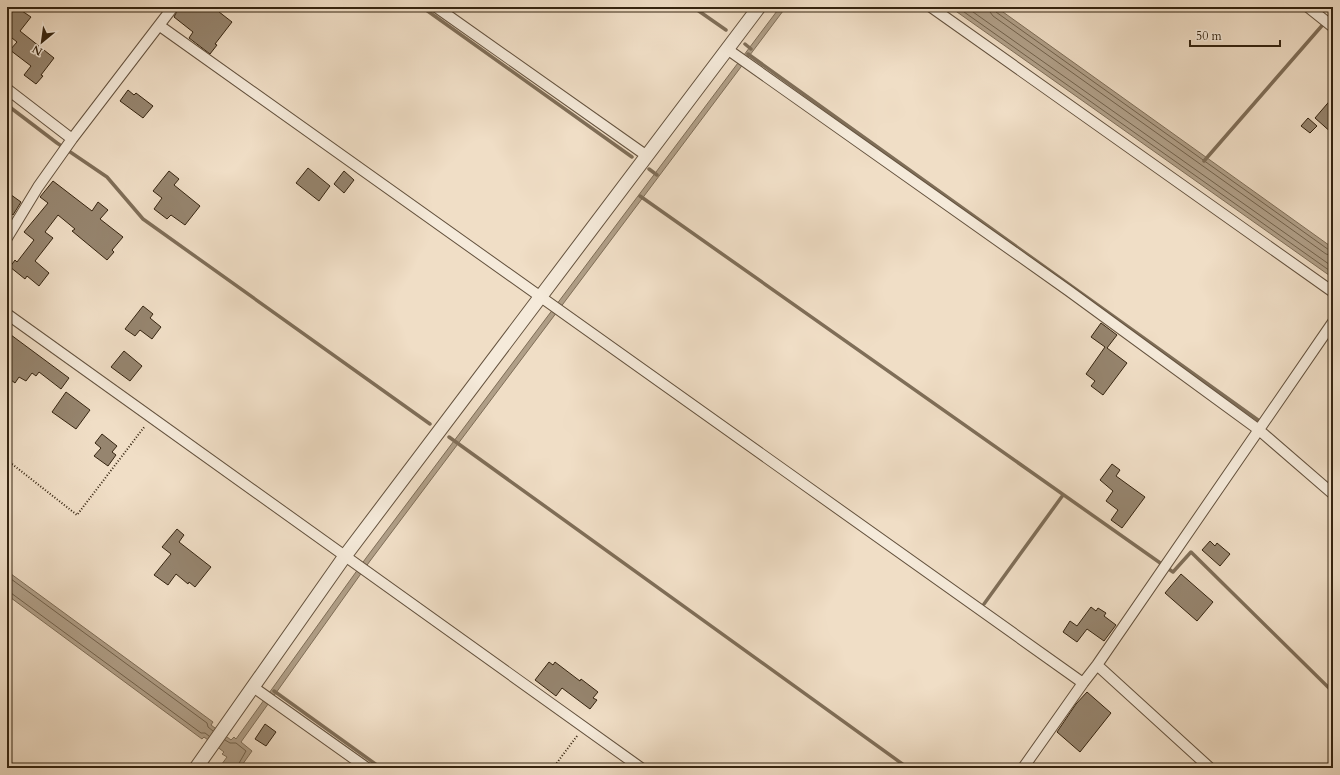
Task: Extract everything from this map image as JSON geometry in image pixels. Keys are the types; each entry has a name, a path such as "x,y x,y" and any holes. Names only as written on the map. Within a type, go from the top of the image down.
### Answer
{"street":[{"path":"7,238 38,187 68,145 173,7"},
{"path":"436,7 646,156"},
{"path":"196,768 345,556 646,156 732,53 759,7"},
{"path":"931,7 1333,292"},
{"path":"1308,7 1332,26"},
{"path":"160,26 1082,683"},
{"path":"732,53 1070,292 1259,430 1333,494"},
{"path":"7,89 68,145"},
{"path":"7,314 641,768"},
{"path":"1023,768 1082,683 1097,665 1333,322"},
{"path":"1097,665 1210,768"},
{"path":"253,687 367,768"}],"path":[{"path":"12,464 77,515 152,417"},
{"path":"553,768 584,727"}],"water":[{"path":"780,7 786,7 370,561 241,742 252,751 240,768 219,768 227,757 222,754 224,752 204,737 202,739 7,595 7,571 213,722 211,725 231,740 234,737 236,739 366,558"},
{"path":"950,7 996,7 1333,248 1333,278"}],"building":[{"path":"16,7 31,17 20,31 54,58 41,75 43,76 36,84 24,75 31,66 10,50 17,42 7,34 7,19"},
{"path":"179,7 208,7 213,10 214,8 232,22 215,44 217,45 210,54 189,38 193,32 174,17"},
{"path":"128,90 134,95 136,93 153,106 143,118 120,101"},
{"path":"1333,97 1333,134 1315,118"},
{"path":"1308,118 1317,126 1310,133 1301,126"},
{"path":"308,168 330,186 319,201 296,183"},
{"path":"169,171 179,179 174,185 200,206 185,225 171,215 167,219 154,209 162,198 153,191"},
{"path":"344,171 354,180 344,193 334,184"},
{"path":"53,181 92,211 98,202 108,210 100,219 123,237 112,250 114,252 107,260 72,231 75,229 58,215 45,232 53,238 35,261 49,273 39,286 27,276 25,279 10,267 15,260 17,262 34,240 24,232 48,203 40,197"},
{"path":"7,192 21,202 13,215 7,210"},
{"path":"143,306 153,314 150,318 161,327 152,339 140,330 135,336 125,329"},
{"path":"1101,323 1117,335 1107,348 1127,363 1103,395 1091,386 1095,381 1086,374 1105,347 1091,337"},
{"path":"7,332 69,378 61,389 39,372 36,376 32,373 26,381 19,377 15,383 7,377"},
{"path":"124,351 142,366 130,381 111,367"},
{"path":"66,392 90,410 76,429 52,412"},
{"path":"102,434 117,446 112,452 116,455 108,466 94,456 101,448 95,443"},
{"path":"1112,464 1120,470 1116,476 1145,497 1122,528 1111,520 1118,510 1106,501 1113,491 1100,480"},
{"path":"177,529 184,535 179,542 211,567 195,587 189,582 188,584 176,574 168,585 154,575 171,554 162,547"},
{"path":"1210,541 1215,546 1217,543 1230,554 1220,566 1202,550"},
{"path":"1181,574 1213,602 1197,621 1165,593"},
{"path":"1091,607 1096,611 1098,608 1106,613 1104,616 1116,625 1104,641 1087,629 1077,642 1063,632 1070,621 1077,626"},
{"path":"549,662 553,665 555,662 580,681 581,679 598,692 593,698 597,700 590,709 562,688 556,696 535,680"},
{"path":"1087,692 1111,713 1080,752 1057,732 1076,704"},
{"path":"265,724 276,732 266,746 255,739"}],"waterway":[{"path":"422,7 632,157"},
{"path":"693,7 726,30"},
{"path":"1204,161 1333,13"},
{"path":"745,44 751,49"},
{"path":"748,54 1258,420"},
{"path":"7,105 57,143 107,177 143,219 430,424"},
{"path":"649,169 657,175"},
{"path":"640,196 1173,572 1191,552 1333,692"},
{"path":"449,437 908,768"},
{"path":"984,604 1063,495"},
{"path":"274,691 381,768"}]}
